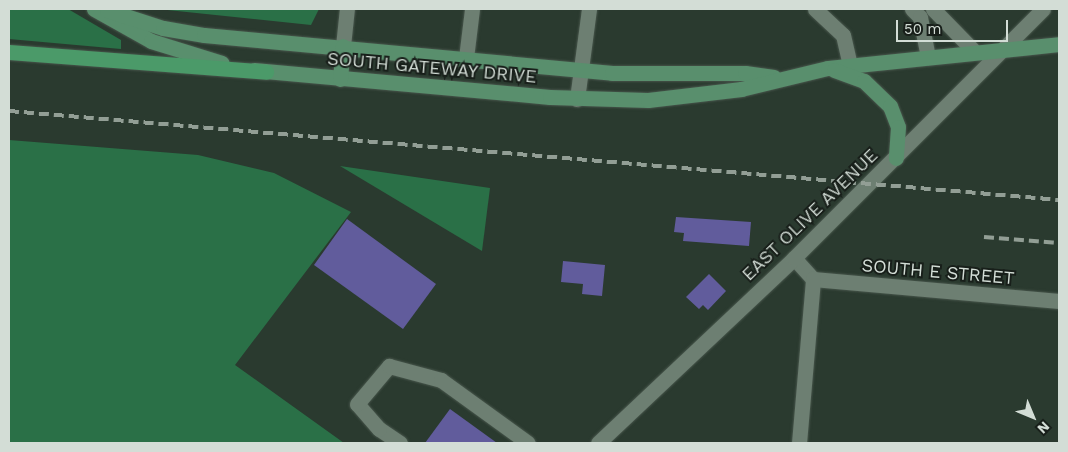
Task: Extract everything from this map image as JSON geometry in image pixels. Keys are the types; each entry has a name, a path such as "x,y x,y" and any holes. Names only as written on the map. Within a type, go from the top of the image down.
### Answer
{"highway":[{"path":"9,52 266,72"}],"main road":[{"name":"SOUTH GATEWAY DRIVE","path":"94,9 125,29 180,53 266,72 577,99 697,96 828,68 1003,48 1059,44"},
{"name":"SOUTH GATEWAY DRIVE","path":"104,9 182,31 582,70 684,75 745,73 778,78"},
{"path":"340,79 343,46"},
{"path":"828,68 864,80 890,106 898,127 896,158"}],"street":[{"path":"343,46 347,9"},
{"path":"466,58 472,9"},
{"path":"577,99 589,9"},
{"path":"815,9 843,35 850,66"},
{"path":"912,9 920,17 928,57"},
{"path":"933,9 974,52"},
{"name":"EAST OLIVE AVENUE","path":"598,443 794,258 1044,9"},
{"path":"794,258 813,279 799,443"},
{"name":"SOUTH E STREET","path":"813,279 1059,301"},
{"path":"400,443 379,429 357,404 390,366 442,380 528,443"}],"green space":[{"path":"9,9 68,9 121,40 121,49 9,39"},
{"path":"158,9 319,9 311,25"},
{"path":"9,140 198,155 274,173 351,212 235,365 344,443 9,443"},
{"path":"340,166 490,188 482,251"}],"building":[{"path":"676,217 751,222 749,246 683,241 684,233 674,232"},
{"path":"347,219 436,284 403,329 314,265"},
{"path":"563,261 605,265 602,296 582,294 583,284 561,282"},
{"path":"709,274 726,291 708,310 703,305 699,309 686,297"},
{"path":"450,409 497,443 425,443"}],"railway":[{"path":"9,111 1059,200"},
{"path":"984,237 1059,243"}]}
